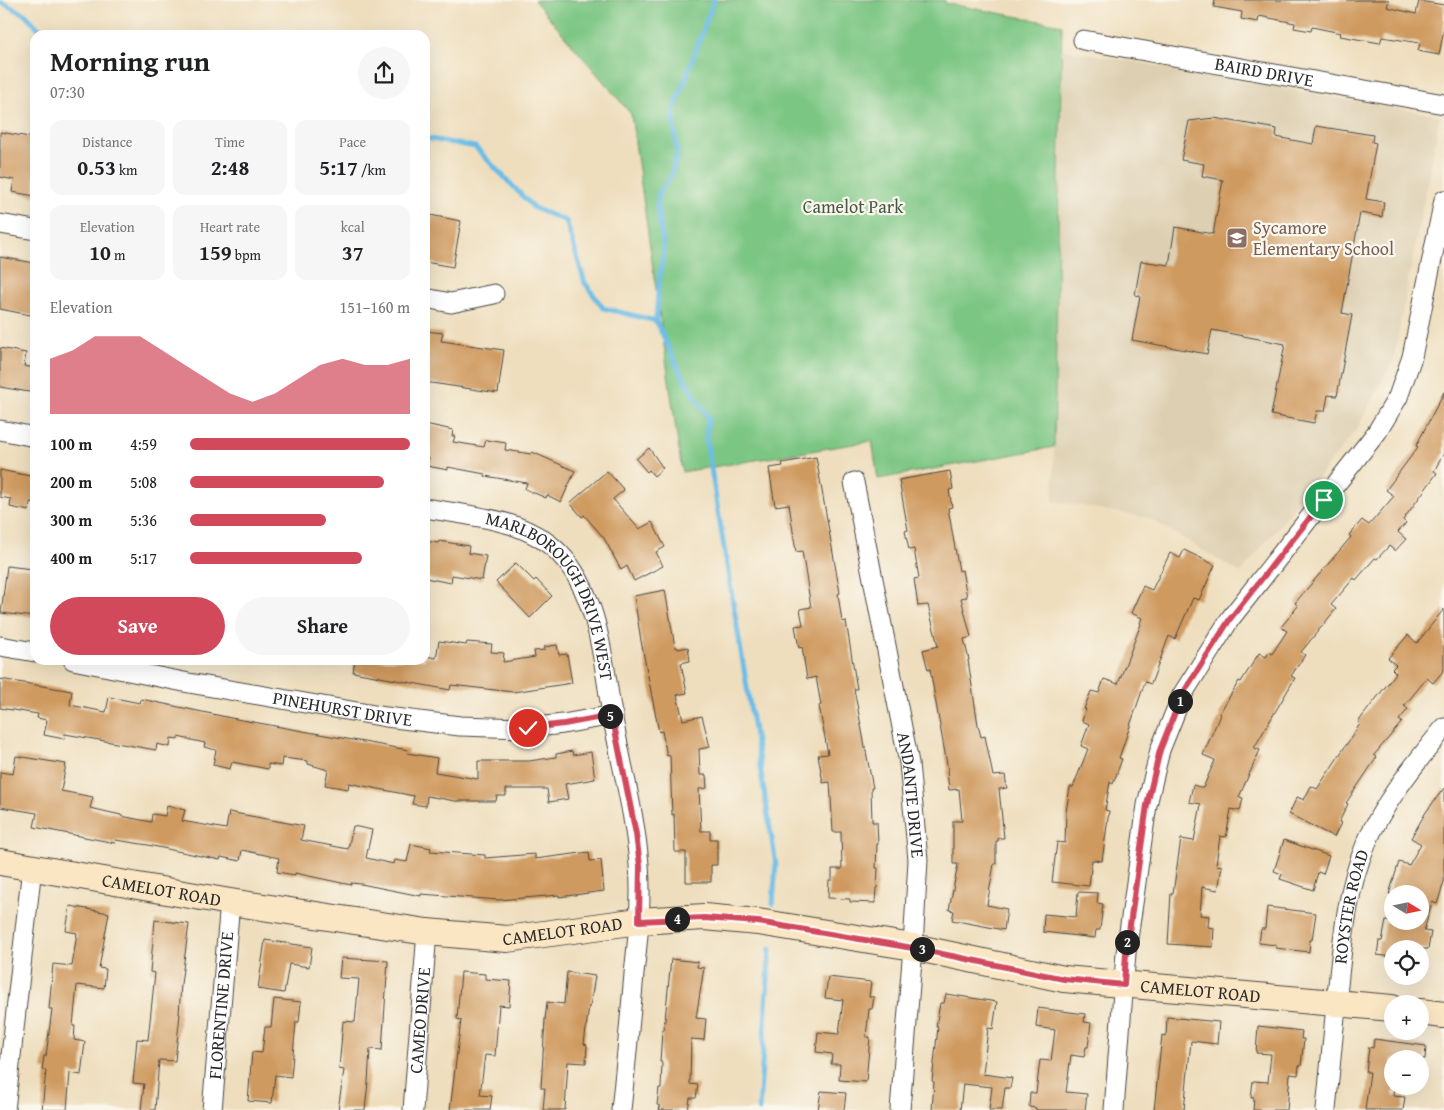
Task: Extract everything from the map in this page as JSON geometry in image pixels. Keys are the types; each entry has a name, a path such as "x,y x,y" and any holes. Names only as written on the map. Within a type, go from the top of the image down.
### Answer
{"street":[{"name":"BAIRD DRIVE","path":"1083,40 1444,104"},
{"path":"1114,1110 1126,953 1147,805 1160,750 1182,695 1230,619 1377,432 1398,398 1412,357 1444,200"},
{"path":"0,224 30,229"},
{"path":"430,299 451,303 494,294"},
{"path":"0,430 30,436"},
{"name":"ANDANTE DRIVE","path":"854,482 909,763 918,860 900,1110"},
{"name":"MARLBOROUGH DRIVE WEST","path":"430,509 503,522 544,540 559,553 572,569 594,618 602,647 612,715 636,834 640,866 639,921 621,1110"},
{"path":"0,646 30,651"},
{"name":"PINEHURST DRIVE","path":"99,665 386,718 460,726 528,728 564,724 612,715"},
{"name":"ROYSTER ROAD","path":"1326,1110 1344,931 1356,873 1366,843 1383,812 1406,776 1444,728"},
{"name":"CAMELOT ROAD","path":"0,862 230,902 427,932 507,939 639,921 704,918 758,922 913,948 1064,979 1384,1007"},
{"path":"5,1110 32,867"},
{"name":"FLORENTINE DRIVE","path":"212,1110 230,902"},
{"name":"CAMEO DRIVE","path":"413,1110 427,932"},
{"path":"1429,1013 1444,1015"}],"shaded area":[{"name":"Sycamore Elementary School","path":"1062,49 1440,116 1393,361 1357,429 1241,573 1149,518 1053,501"}],"green space":[{"name":"Camelot Park","path":"534,0 945,0 945,3 1062,25 1054,447 878,479 872,441 682,472 631,114"}],"building":[{"path":"1215,0 1389,0 1387,7 1416,14 1419,1 1444,5 1444,29 1439,55 1418,51 1420,43 1382,37 1380,43 1340,36 1341,33 1312,27 1311,31 1294,28 1295,23 1259,16 1258,22 1241,19 1242,12 1214,7"},
{"path":"1214,118 1277,129 1276,137 1313,144 1316,126 1373,135 1372,142 1376,143 1366,199 1384,202 1382,217 1360,213 1342,313 1352,315 1337,396 1328,395 1325,411 1317,411 1314,423 1271,415 1285,344 1212,330 1207,354 1132,340 1140,296 1135,295 1141,261 1169,265 1175,227 1213,234 1223,180 1202,176 1204,164 1181,160 1189,121"},
{"path":"0,132 30,137 30,195 12,192 14,180 0,177"},
{"path":"430,215 461,221 453,267 430,263"},
{"path":"0,257 30,262 30,315 0,309"},
{"path":"430,332 443,333 441,341 504,350 498,393 430,383"},
{"path":"0,348 26,353 24,366 30,367 30,392 0,387"},
{"path":"1444,392 1444,453 1434,471 1437,473 1403,520 1406,523 1398,532 1406,539 1395,551 1389,546 1377,559 1375,558 1356,580 1354,578 1331,605 1336,609 1301,652 1305,655 1291,676 1295,678 1254,748 1260,750 1239,797 1243,798 1240,811 1231,809 1226,837 1220,836 1216,865 1222,866 1218,890 1202,887 1200,915 1209,916 1208,927 1214,928 1213,947 1168,944 1171,893 1173,893 1181,839 1194,841 1201,804 1189,802 1193,785 1203,788 1215,760 1203,755 1219,714 1259,653 1266,657 1269,652 1272,654 1287,631 1281,627 1298,606 1295,603 1351,537 1349,535 1362,520 1369,525 1394,496 1386,490 1418,447 1416,446"},
{"path":"430,425 453,430 452,436 455,436 453,442 484,447 486,440 506,443 505,450 531,454 532,452 575,471 561,502 547,495 546,498 525,489 527,483 448,467 448,470 430,467"},
{"path":"649,448 663,468 654,476 649,470 647,472 636,459"},
{"path":"816,457 840,593 838,594 842,622 846,621 857,689 854,689 873,788 871,788 872,822 877,822 878,844 875,903 850,902 850,899 828,898 829,880 832,880 832,869 842,869 841,832 833,832 830,782 823,783 818,755 828,754 819,706 821,705 816,677 807,679 802,647 799,648 795,626 803,625 800,609 811,607 802,551 796,552 789,504 775,506 769,468 783,466 782,463"},
{"path":"0,470 30,476 29,511 10,507 11,499 0,497"},
{"path":"607,471 624,490 613,499 639,529 652,522 665,547 656,552 663,566 634,581 627,566 621,570 604,538 584,515 582,517 570,503"},
{"path":"950,471 953,489 949,490 952,507 948,508 959,571 962,570 967,597 961,598 971,637 964,639 969,660 978,725 981,737 985,736 993,776 1005,775 1007,788 999,789 1004,838 998,838 998,841 996,841 996,864 994,864 987,905 1007,909 1004,930 952,920 954,911 949,910 958,864 953,864 953,821 962,821 959,789 949,790 948,770 930,669 928,670 923,650 938,646 928,605 918,606 914,579 919,578 914,549 909,550 905,531 908,530 899,480"},
{"path":"439,541 469,546 468,553 486,556 482,580 452,575 451,583 430,579 430,542 438,543"},
{"path":"1184,550 1215,565 1199,600 1193,598 1175,639 1169,636 1151,684 1145,682 1119,758 1122,759 1113,784 1110,782 1105,810 1109,811 1102,861 1092,860 1089,886 1052,882 1057,842 1065,843 1066,812 1070,787 1073,787 1088,749 1081,746 1089,724 1082,721 1086,709 1084,709 1091,691 1099,693 1104,679 1118,684 1141,624 1142,618 1131,613 1143,586 1152,590 1170,553 1180,558"},
{"path":"516,563 534,581 536,579 552,596 530,618 496,582"},
{"path":"7,566 30,569 30,616 1,613"},
{"path":"665,590 675,647 678,649 688,647 690,661 681,663 687,693 677,695 683,720 702,716 710,747 699,749 700,775 706,775 707,788 699,789 701,831 710,831 710,839 717,839 717,865 711,865 711,882 686,882 686,852 675,852 670,755 667,756 662,731 659,732 641,641 634,596"},
{"path":"1444,609 1444,670 1433,683 1427,678 1404,706 1408,709 1399,720 1402,722 1374,755 1377,757 1346,803 1348,804 1334,837 1289,814 1297,797 1304,800 1311,786 1317,789 1360,724 1358,722 1396,673 1392,669 1396,665 1388,658 1408,635 1417,643"},
{"path":"439,641 466,645 467,642 492,644 491,652 504,653 503,662 535,657 534,651 545,650 544,647 557,645 559,655 567,654 572,683 513,692 451,685 450,690 353,672 354,665 430,665 430,657 436,658"},
{"path":"0,679 72,691 70,705 106,712 109,697 140,703 141,699 231,718 408,750 407,753 437,758 435,772 478,779 478,761 529,761 556,757 556,754 572,751 573,755 591,752 595,779 565,784 568,799 549,802 547,789 506,789 506,796 497,796 496,801 455,801 427,796 426,806 412,804 414,796 349,783 348,789 325,785 328,770 308,764 308,761 282,758 281,766 268,764 268,769 232,762 230,769 213,765 216,750 204,747 205,743 178,737 178,739 171,738 170,747 157,744 156,750 65,734 64,739 44,735 47,720 37,718 38,714 0,708"},
{"path":"16,756 66,764 61,791 93,797 90,808 121,816 151,822 152,814 165,816 167,806 185,810 182,821 226,829 229,812 304,826 301,840 348,849 353,826 372,830 366,858 394,864 395,860 407,862 411,844 431,848 430,851 485,855 485,858 535,854 535,859 589,852 590,861 601,860 604,891 559,897 559,895 499,900 421,894 421,896 361,884 351,883 351,885 295,873 295,875 277,872 279,858 242,850 240,861 221,857 220,860 148,845 116,840 115,843 34,827 37,813 0,807 0,772 13,774"},
{"path":"1444,788 1444,882 1437,904 1432,902 1429,913 1429,885 1392,885 1399,862 1409,865 1421,844 1411,838 1426,812"},
{"path":"1284,840 1329,856 1323,874 1318,872 1313,890 1280,879 1282,874 1274,871"},
{"path":"1078,892 1098,893 1097,903 1103,904 1100,930 1096,930 1095,938 1043,932 1044,914 1076,917"},
{"path":"70,906 109,913 99,968 106,969 104,988 77,985 73,1026 75,1026 74,1040 85,1042 81,1075 70,1073 67,1110 42,1110 46,1070 42,1070 44,1056 46,1056 52,1009 49,1009 53,964 72,966 77,933 66,931"},
{"path":"1267,907 1316,913 1309,952 1276,948 1276,945 1259,943 1261,929 1265,929"},
{"path":"155,920 189,924 181,984 175,1061 159,1060 155,1110 141,1110 144,1084 133,1083 137,1039 148,1040 155,973 150,972"},
{"path":"1384,930 1424,930 1431,932 1429,943 1429,940 1384,940 1384,956 1377,955 1379,941 1382,941"},
{"path":"265,940 312,947 309,967 289,964 284,993 258,989"},
{"path":"341,958 388,961 382,1050 370,1049 365,1110 338,1110 344,1070 339,1069 343,1021 355,1022 359,979 339,978"},
{"path":"671,959 698,962 697,967 704,968 696,1018 706,1019 704,1040 691,1039 690,1084 698,1085 696,1098 690,1098 688,1110 659,1110 660,1106 657,1105 659,1088 661,1088 662,1030 664,1030"},
{"path":"461,972 485,974 485,979 511,981 509,1006 499,1005 495,1056 485,1055 480,1095 492,1096 490,1110 450,1110 461,1020 457,1019"},
{"path":"567,972 595,976 584,1044 587,1045 586,1063 568,1062 565,1110 543,1110 545,1088 541,1088 547,1002 564,1004"},
{"path":"828,977 871,982 869,997 874,997 872,1009 869,1009 866,1037 870,1037 866,1082 839,1080 840,1064 831,1064 832,1054 816,1052 818,1032 839,1034 843,1000 825,998"},
{"path":"946,994 997,1002 993,1029 988,1028 983,1074 1012,1078 1010,1088 1005,1088 1002,1110 989,1110 992,1087 963,1084 960,1110 932,1110 934,1082 932,1081 938,1027 936,1027 940,1003 944,1003"},
{"path":"274,999 301,1002 299,1022 296,1022 291,1077 275,1075 272,1103 248,1101 252,1052 262,1053 265,1027 271,1027"},
{"path":"1038,1008 1085,1014 1084,1022 1091,1023 1088,1047 1086,1047 1084,1057 1071,1055 1066,1092 1087,1094 1085,1110 1036,1110 1036,1108 1029,1107 1030,1093 1036,1093 1040,1060 1051,1061 1055,1030 1036,1027"},
{"path":"1167,1017 1219,1022 1217,1044 1191,1041 1184,1110 1154,1110 1162,1035 1166,1036"},
{"path":"1258,1026 1302,1031 1301,1039 1304,1039 1301,1066 1299,1066 1298,1075 1290,1074 1287,1110 1253,1110 1254,1098 1251,1098 1253,1081 1268,1082 1271,1054 1256,1053"},
{"path":"1374,1039 1426,1046 1426,1050 1384,1050 1384,1095 1405,1097 1403,1110 1365,1110 1370,1072 1366,1072 1369,1047 1373,1048"},
{"path":"821,1091 846,1093 844,1110 818,1110"}],"waterway":[{"path":"656,321 659,280 664,250 657,206 659,192 670,179 677,153 673,113 714,0"},
{"path":"0,3 26,15 40,30"},
{"path":"430,139 475,147 534,208 566,221 585,283 603,308 656,321 680,372 708,417 706,438 776,864 773,904"},
{"path":"759,1110 770,948"}],"place":[{"name":"Sycamore Elementary School","path":"1237,238"}],"route":[{"path":"528,728 564,724 612,715 636,834 640,866 639,921 704,918 758,922 913,948 1064,979 1124,985 1126,953 1147,805 1160,750 1182,695 1230,619 1324,500"}]}
